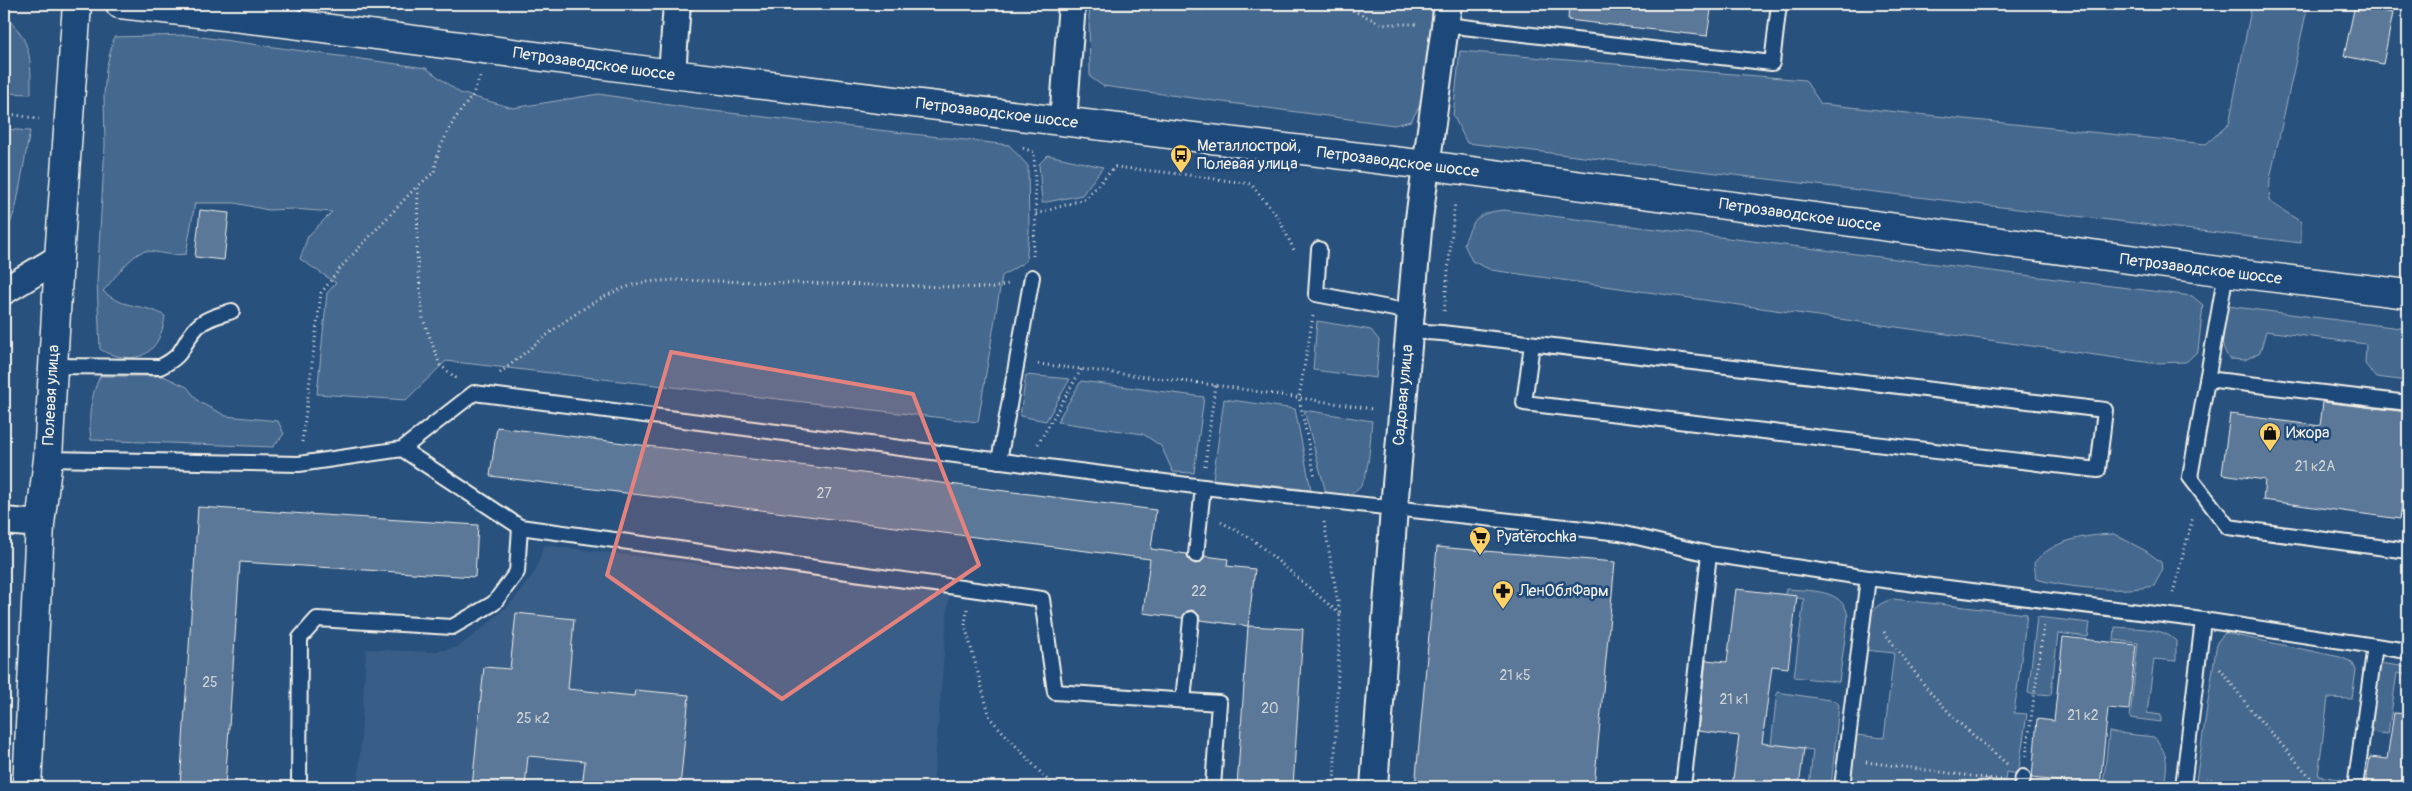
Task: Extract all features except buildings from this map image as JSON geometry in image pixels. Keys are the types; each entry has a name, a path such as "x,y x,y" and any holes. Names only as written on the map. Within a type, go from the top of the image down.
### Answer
{"main road":[{"name":"Полевая улица","path":"27,787 40,524 48,459 52,366 77,4"},
{"name":"Петрозаводское шоссе","path":"120,4 286,13 672,74 1426,165 2226,272 2408,294"}],"street":[{"path":"672,74 677,4"},
{"path":"1063,121 1072,4"},
{"name":"Садовая улица","path":"1374,787 1394,508 1410,322 1426,165 1447,14"},
{"path":"4,291 59,258"},
{"path":"4,521 40,524"}],"lane":[{"path":"1447,14 1772,63 1779,4"},
{"path":"1319,249 1316,294 1410,322 1532,344 2105,410 2098,470 1524,403 1532,344"},
{"path":"2226,272 2190,477 2228,527 2408,551"},
{"path":"1000,461 1032,277"},
{"path":"52,366 160,367 176,359 197,327 210,318 232,310"},
{"path":"2207,379 2408,403"},
{"path":"48,459 299,464 402,450 474,393 1203,487 1620,533 1709,554 1868,578 2203,620 2408,650"},
{"path":"402,450 520,527 1042,599 1055,692 1219,703 1212,787"},
{"path":"1196,555 1203,487"},
{"path":"299,787 300,638 317,619 452,627 494,603 517,572 520,527"},
{"path":"1683,787 1709,554"},
{"path":"1842,787 1868,578"},
{"path":"1183,701 1191,619"},
{"path":"2183,787 2203,620"},
{"path":"2355,787 2375,646"}],"path":[{"path":"1173,4 1189,10 1212,8 1221,4"},
{"path":"1340,4 1382,24 1447,14"},
{"path":"299,464 321,293 343,265 418,186 434,172 439,150 454,120 472,96 481,74"},
{"path":"4,113 69,124"},
{"path":"418,186 417,255 423,319 440,365 474,393 584,307 610,293 636,284 675,280 993,288 1032,277 1036,214 1034,152 1019,146"},
{"path":"1036,214 1085,199 1115,167 1251,184 1278,217 1316,294 1299,397 1340,614 1334,787"},
{"path":"1017,362 1082,368 1215,385 1381,411"},
{"path":"1026,464 1082,368"},
{"path":"1203,487 1215,385"},
{"path":"2165,615 2201,492"},
{"path":"1200,511 1252,539 1340,614"},
{"path":"968,589 965,625 990,718 1054,787"},
{"path":"2022,782 2047,600"},
{"path":"1865,606 1929,691 1958,722 2022,782"},
{"path":"2200,644 2252,711 2319,787"},
{"path":"1846,759 2022,782"}],"highlighted area":[{"path":"671,352 913,394 979,565 782,699 607,575"}],"shaded area":[{"path":"1091,4 1432,4 1431,43 1423,100 1411,121 1394,125 1103,86 1090,77 1089,16"},
{"path":"2252,4 2275,4 2307,9 2270,179 2269,201 2301,222 2301,243 1467,143 1453,115 1460,51 1805,80 1821,104 2206,144 2229,124"},
{"path":"4,16 20,33 25,42 30,60 31,94 4,93"},
{"path":"187,35 426,68 460,93 513,108 599,94 695,109 1009,145 1028,166 1029,231 1026,261 1002,276 978,422 446,361 406,400 317,394 327,293 336,283 300,259 308,236 332,212 293,209 268,210 235,203 195,203 186,254 142,252 130,260 118,273 103,291 126,304 149,309 165,316 161,334 147,353 131,358 105,352 100,349 97,282 105,145 104,95 106,69 114,37"},
{"path":"4,129 30,131 16,207 4,241"},
{"path":"1048,155 1103,167 1082,195 1042,203 1039,164"},
{"path":"1504,210 2192,296 2203,305 2198,351 2186,362 2152,363 1491,270 1472,261 1464,244 1473,223 1481,215"},
{"path":"2227,306 2408,329 2408,381 2376,377 2365,364 2366,344 2266,331 2260,352 2245,360 2229,359 2222,339 2222,327"},
{"path":"1317,321 1371,330 1379,340 1376,378 1313,370"},
{"path":"1026,375 1070,379 1046,421 1020,416"},
{"path":"100,376 163,376 187,387 199,402 226,416 278,421 284,434 273,447 91,440 91,408"},
{"path":"1081,381 1204,397 1194,473 1173,472 1161,446 1143,434 1057,422"},
{"path":"1224,399 1295,409 1311,490 1213,479"},
{"path":"1304,410 1372,421 1367,470 1361,486 1353,493 1345,495 1326,493"},
{"path":"2114,534 2146,551 2161,562 2162,571 2154,586 2111,589 2063,585 2036,579 2034,563 2050,549 2070,540"},
{"path":"544,545 949,594 933,787 358,787 366,649 431,652 458,647 512,602 535,572"},
{"path":"1786,589 1824,593 1839,600 1845,607 1848,616 1839,682 1794,677 1804,599 1785,596"},
{"path":"1893,599 2027,614 2014,713 2027,714 2018,774 2006,772 2005,781 1981,779 1979,787 1850,787 1856,735 1884,738 1894,653 1865,650 1868,624 1872,612 1884,602"},
{"path":"2037,617 2090,623 2088,637 2058,633 2051,695 2028,693"},
{"path":"2115,627 2155,631 2170,636 2176,641 2176,661 2154,659 2147,713 2161,715 2161,722 2130,718 2138,643 2114,640"},
{"path":"2225,633 2340,657 2352,662 2356,670 2352,699 2328,698 2318,776 2345,780 2344,787 2195,787 2217,642"},
{"path":"2379,663 2408,667 2408,675 2397,673 2388,734 2369,732"},
{"path":"1777,692 1836,701 1839,705 1831,787 1809,787 1813,750 1771,745"},
{"path":"2109,732 2154,737 2165,755 2166,772 2164,787 2103,787"}],"place":[{"name":"Металлострой, Полевая улица","path":"1181,174"},
{"name":"Ижора","path":"2270,452"},
{"name":"Pyaterochka","path":"1480,556"},
{"name":"ЛенОблФарм","path":"1503,610"}]}
